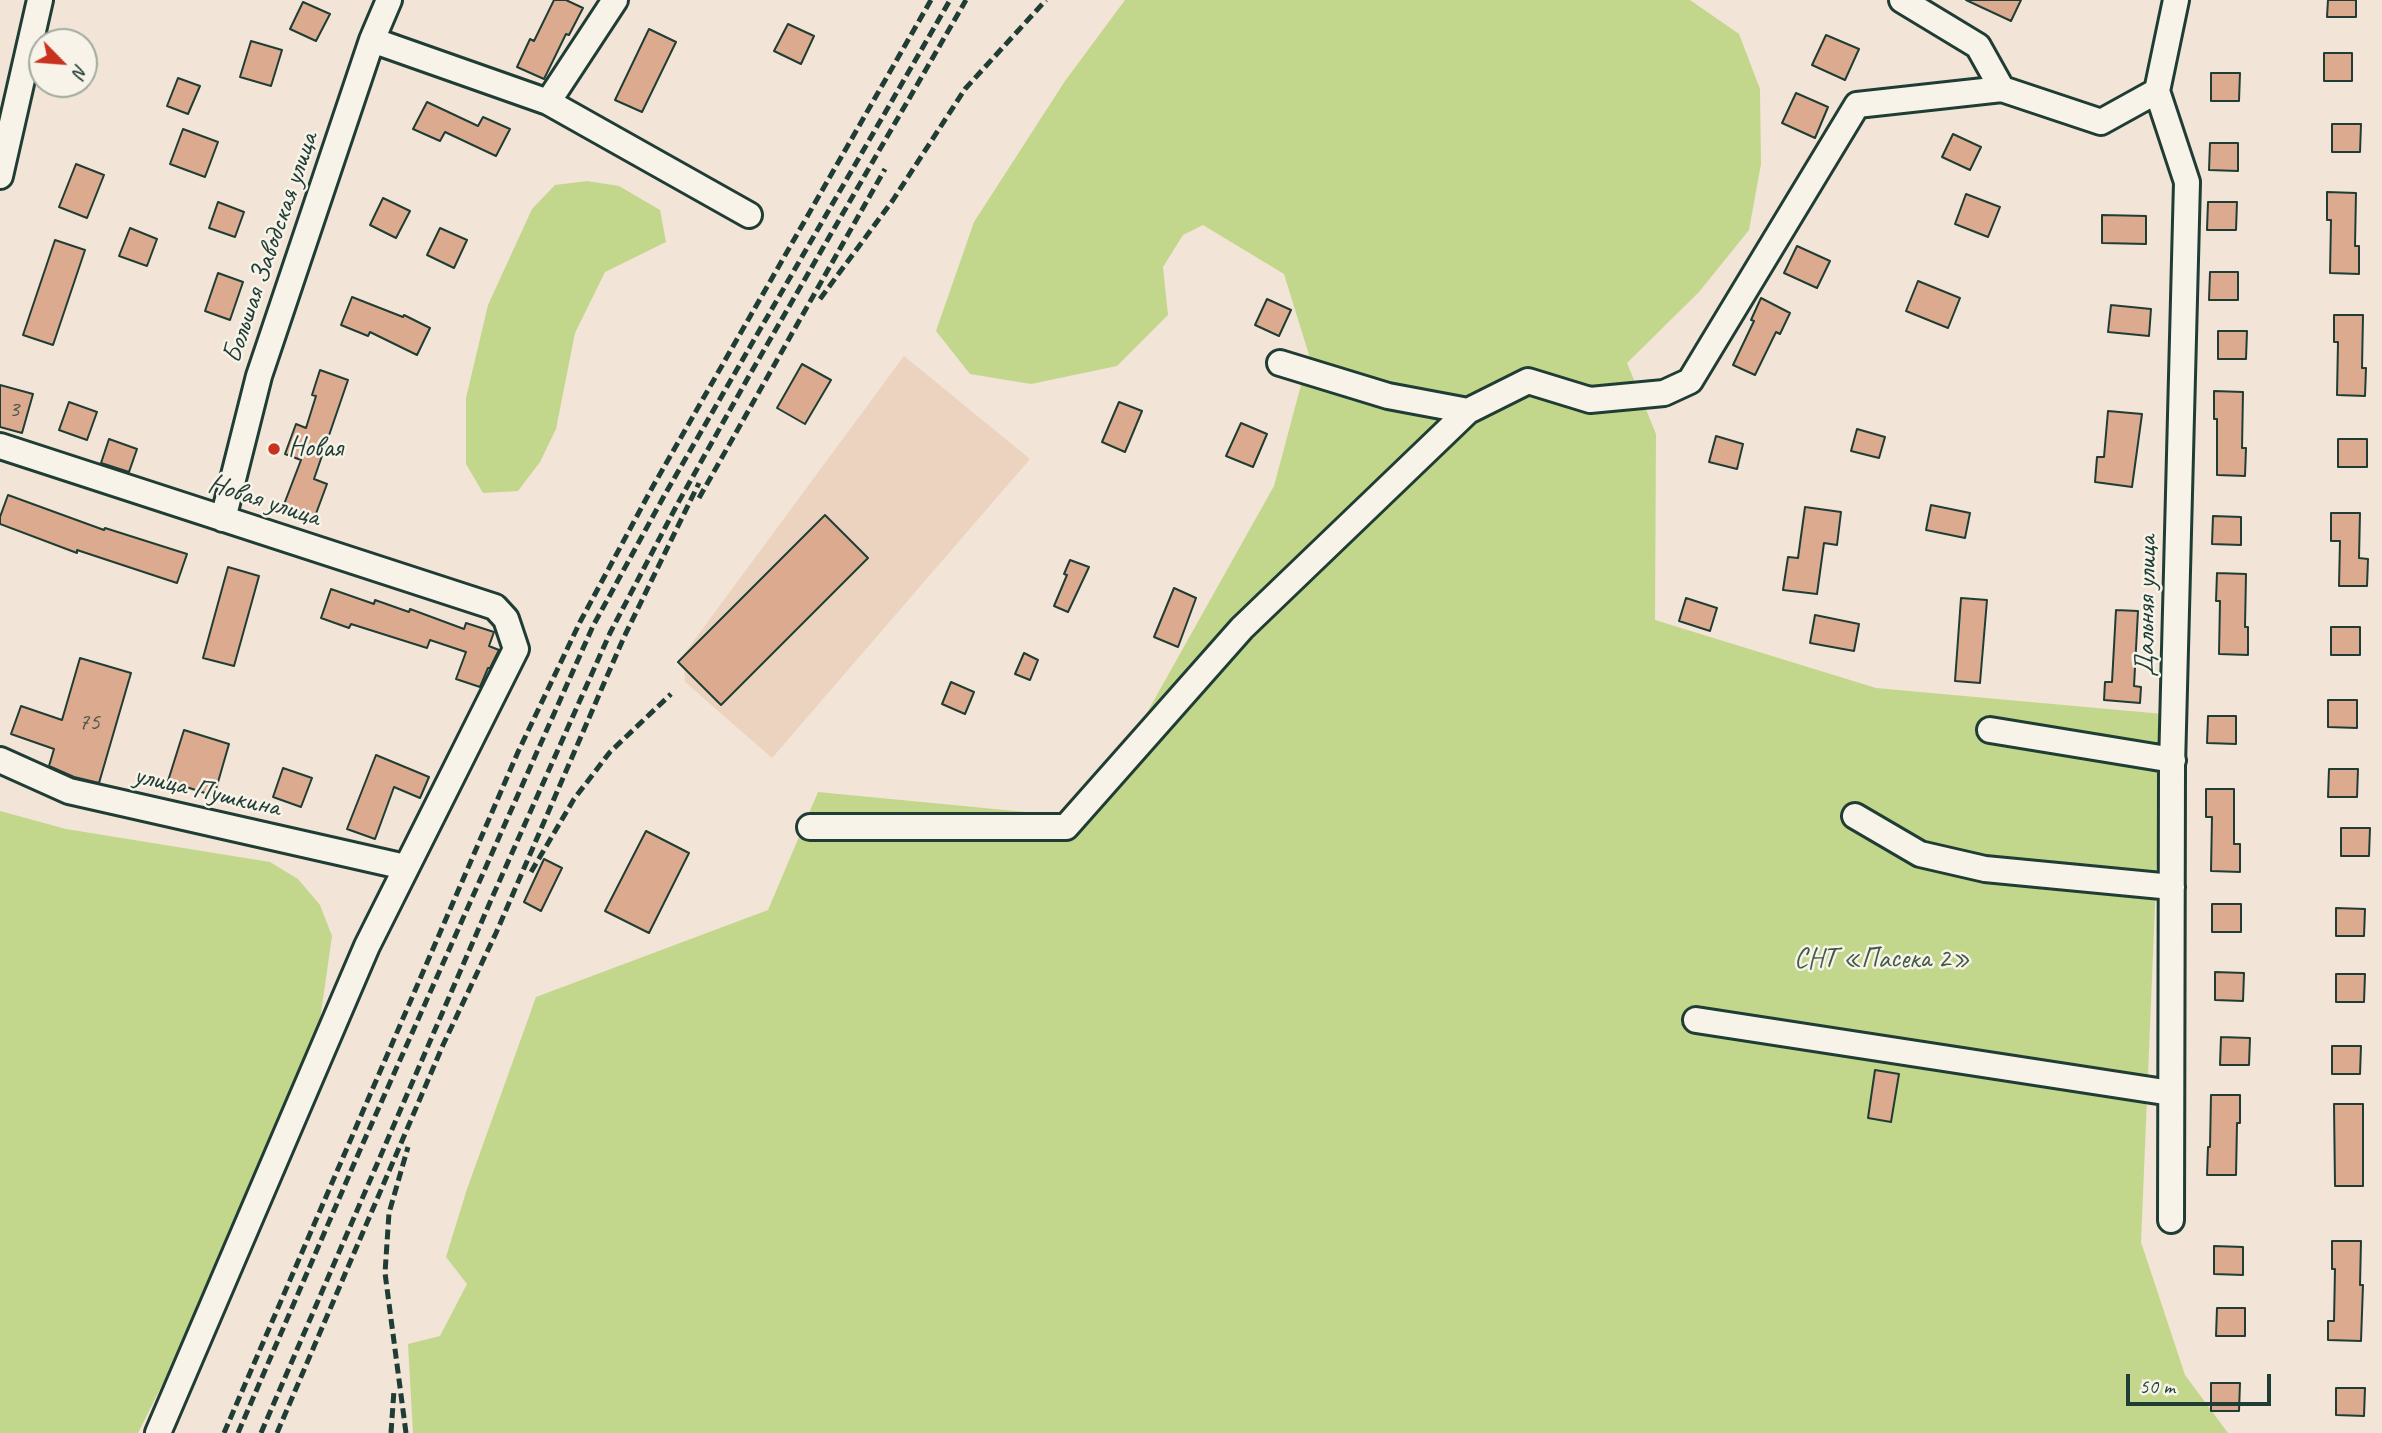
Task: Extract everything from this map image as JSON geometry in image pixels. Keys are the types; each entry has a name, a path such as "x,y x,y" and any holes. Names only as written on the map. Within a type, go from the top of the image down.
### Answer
{"street":[{"path":"0,176 40,0"},
{"name":"Большая Заводская улица","path":"223,519 258,376 372,40 389,0"},
{"path":"548,102 615,0"},
{"path":"1902,0 1978,46 2002,89"},
{"path":"810,827 1066,827 1242,628 1468,411 1528,381 1590,400 1664,393 1690,381 1857,104 2002,89 2101,122 2157,91 2176,0"},
{"path":"372,40 548,102 749,215"},
{"name":"Дальняя улица","path":"2157,91 2187,182 2173,761 2171,1220"},
{"path":"1280,363 1388,396 1468,411"},
{"name":"Новая улица","path":"0,446 495,607 506,619 516,649 405,867"},
{"path":"1990,730 2173,761"},
{"name":"улица Пушкина","path":"0,760 69,791 405,867"},
{"path":"1855,816 1920,854 1985,869 2172,887"},
{"path":"158,1433 367,946 405,867"},
{"path":"1696,1020 2171,1093"}],"shaded area":[{"path":"904,356 1030,459 772,758 685,682 684,654"}],"green space":[{"name":"СНТ «Пасека 2»","path":"1125,0 1690,0 1739,34 1760,89 1761,164 1749,230 1699,292 1627,363 1656,434 1655,620 1876,688 2163,714 2141,1242 2185,1375 2228,1433 413,1433 408,1344 440,1336 467,1284 446,1257 467,1189 536,997 768,910 818,792 1088,818 1274,486 1309,355 1284,274 1203,225 1183,235 1163,267 1168,315 1117,366 1031,384 970,374 936,331 974,222 1065,81"},
{"path":"587,181 619,186 660,210 666,242 605,272 575,333 556,429 540,462 518,491 483,493 466,464 466,398 488,305 532,209 555,185"},
{"path":"0,811 66,829 270,862 298,879 320,905 332,936 318,1034 166,1377 138,1433 0,1433"}],"building":[{"path":"554,0 566,0 583,8 569,35 566,34 544,79 517,67 530,39 534,41"},
{"path":"1966,0 2021,0 2011,21"},
{"path":"2328,0 2356,0 2356,17 2327,17"},
{"path":"303,2 330,14 316,41 290,29"},
{"path":"788,24 814,36 801,64 774,51"},
{"path":"649,29 676,42 642,112 615,100"},
{"path":"1826,35 1859,49 1845,80 1812,65"},
{"path":"251,41 282,50 271,86 240,77"},
{"path":"2324,53 2352,53 2352,81 2324,81"},
{"path":"2211,73 2240,73 2239,101 2211,101"},
{"path":"178,78 200,86 188,114 167,106"},
{"path":"1796,93 1828,107 1815,138 1782,123"},
{"path":"427,102 478,126 483,117 510,129 496,156 445,132 440,141 413,129"},
{"path":"2332,124 2361,124 2360,152 2332,152"},
{"path":"183,129 218,142 205,177 170,164"},
{"path":"1953,134 1981,147 1970,170 1942,157"},
{"path":"2210,143 2238,143 2238,171 2209,170"},
{"path":"76,164 104,175 87,218 59,207"},
{"path":"2327,192 2356,193 2355,246 2359,246 2359,274 2330,273 2331,220 2327,220"},
{"path":"1966,194 2000,207 1988,237 1955,224"},
{"path":"383,198 410,211 396,238 370,225"},
{"path":"218,202 244,212 235,237 209,228"},
{"path":"2208,202 2237,202 2236,230 2207,230"},
{"path":"2102,215 2146,216 2146,244 2102,243"},
{"path":"130,228 157,239 147,266 119,256"},
{"path":"440,228 467,240 454,268 427,255"},
{"path":"55,240 85,250 53,345 23,335"},
{"path":"1797,246 1830,261 1817,288 1784,273"},
{"path":"2210,272 2238,272 2238,300 2209,300"},
{"path":"218,273 243,282 230,320 205,311"},
{"path":"1918,281 1960,298 1948,328 1906,311"},
{"path":"352,297 403,317 404,315 430,328 417,355 370,332 368,336 341,325"},
{"path":"1761,298 1790,313 1780,334 1776,332 1755,375 1733,365 1754,321 1751,320"},
{"path":"1267,299 1291,310 1279,336 1255,325"},
{"path":"2111,305 2151,309 2149,336 2108,332"},
{"path":"2334,315 2363,315 2362,368 2366,368 2365,396 2337,395 2338,342 2334,342"},
{"path":"2218,331 2247,331 2246,359 2218,359"},
{"path":"802,364 831,380 805,424 777,408"},
{"path":"320,370 348,380 314,479 327,484 314,519 283,507 301,460 285,454 296,424 306,428 316,396 312,395"},
{"path":"0,385 33,394 22,433 0,427"},
{"path":"2214,391 2243,392 2242,448 2246,448 2245,476 2217,475"},
{"path":"69,402 97,412 87,440 59,430"},
{"path":"1119,402 1142,411 1125,452 1102,442"},
{"path":"2108,411 2142,414 2132,487 2095,482 2097,457 2104,457"},
{"path":"1241,423 1267,434 1253,467 1226,456"},
{"path":"1857,429 1885,437 1879,458 1851,451"},
{"path":"1716,436 1743,444 1737,469 1709,462"},
{"path":"109,439 137,449 129,472 101,463"},
{"path":"2338,439 2367,439 2367,467 2338,467"},
{"path":"8,495 104,530 105,528 187,554 177,583 77,550 77,553 0,524"},
{"path":"1931,505 1970,513 1965,538 1926,530"},
{"path":"1805,507 1841,512 1837,545 1824,543 1817,594 1783,590 1788,557 1798,558"},
{"path":"2331,513 2360,513 2359,558 2368,559 2367,586 2339,586 2340,541 2331,541"},
{"path":"825,515 868,558 721,705 678,662"},
{"path":"2213,516 2241,517 2241,545 2212,544"},
{"path":"1070,560 1089,567 1068,612 1054,606"},
{"path":"228,567 259,576 234,666 203,658"},
{"path":"2217,573 2246,574 2245,627 2248,627 2248,655 2219,654 2220,601 2216,601"},
{"path":"1174,588 1196,598 1178,647 1154,637"},
{"path":"331,589 374,604 375,600 409,612 410,609 464,629 466,623 494,632 489,646 499,650 480,687 456,679 466,652 430,640 427,648 351,624 349,628 321,618"},
{"path":"1686,598 1717,608 1710,631 1679,621"},
{"path":"1961,598 1987,600 1980,683 1955,681"},
{"path":"2116,610 2138,611 2134,686 2141,687 2140,703 2104,700 2105,682 2112,682"},
{"path":"1815,615 1859,624 1854,651 1810,643"},
{"path":"2331,627 2360,627 2360,655 2331,655"},
{"path":"1024,653 1038,660 1030,680 1015,674"},
{"path":"80,658 131,673 99,783 74,777 49,766 54,749 11,734 21,706 62,720"},
{"path":"951,682 974,692 965,714 942,704"},
{"path":"2328,700 2357,700 2357,728 2328,727"},
{"path":"2208,716 2236,716 2236,744 2207,743"},
{"path":"184,730 229,744 214,796 168,781"},
{"path":"376,755 429,777 420,798 394,787 375,839 347,829"},
{"path":"283,768 312,778 301,807 273,797"},
{"path":"2329,769 2358,769 2357,797 2328,797"},
{"path":"2206,789 2234,789 2234,844 2240,844 2240,872 2211,871 2212,817 2206,817"},
{"path":"2341,828 2370,828 2369,856 2341,856"},
{"path":"646,831 689,853 649,933 605,911"},
{"path":"544,859 562,868 541,911 524,902"},
{"path":"2212,904 2241,904 2241,932 2212,932"},
{"path":"2336,908 2365,909 2364,936 2336,936"},
{"path":"2215,972 2244,973 2243,1001 2215,1000"},
{"path":"2336,974 2365,974 2364,1002 2336,1002"},
{"path":"2221,1037 2250,1038 2249,1065 2220,1065"},
{"path":"2332,1046 2361,1046 2360,1074 2332,1074"},
{"path":"1875,1070 1899,1074 1891,1122 1868,1118"},
{"path":"2211,1095 2240,1095 2236,1175 2207,1175"},
{"path":"2334,1104 2363,1104 2363,1186 2335,1186"},
{"path":"2332,1241 2361,1241 2361,1341 2328,1340 2328,1321 2334,1321 2335,1269 2332,1269"},
{"path":"2214,1246 2243,1247 2243,1275 2214,1274"},
{"path":"2217,1308 2245,1308 2245,1336 2216,1336"},
{"path":"2211,1383 2240,1383 2239,1411 2211,1411"},
{"path":"2336,1388 2365,1388 2364,1416 2336,1415"}],"railway":[{"path":"224,1433 518,752 580,622 652,488 931,0"},
{"path":"238,1433 360,1150 593,626 664,496 950,0"},
{"path":"261,1433 491,900 610,633 749,376 966,0"},
{"path":"820,299 893,200 965,89 1046,0"},
{"path":"699,498 885,169"},
{"path":"277,1433 443,1045 496,933 624,637 699,483"},
{"path":"531,872 574,799 610,752 671,694"},
{"path":"406,1433 385,1273 389,1213 408,1147"},
{"path":"391,1433 394,1390"}],"place":[{"name":"Новая","path":"274,449"}]}
